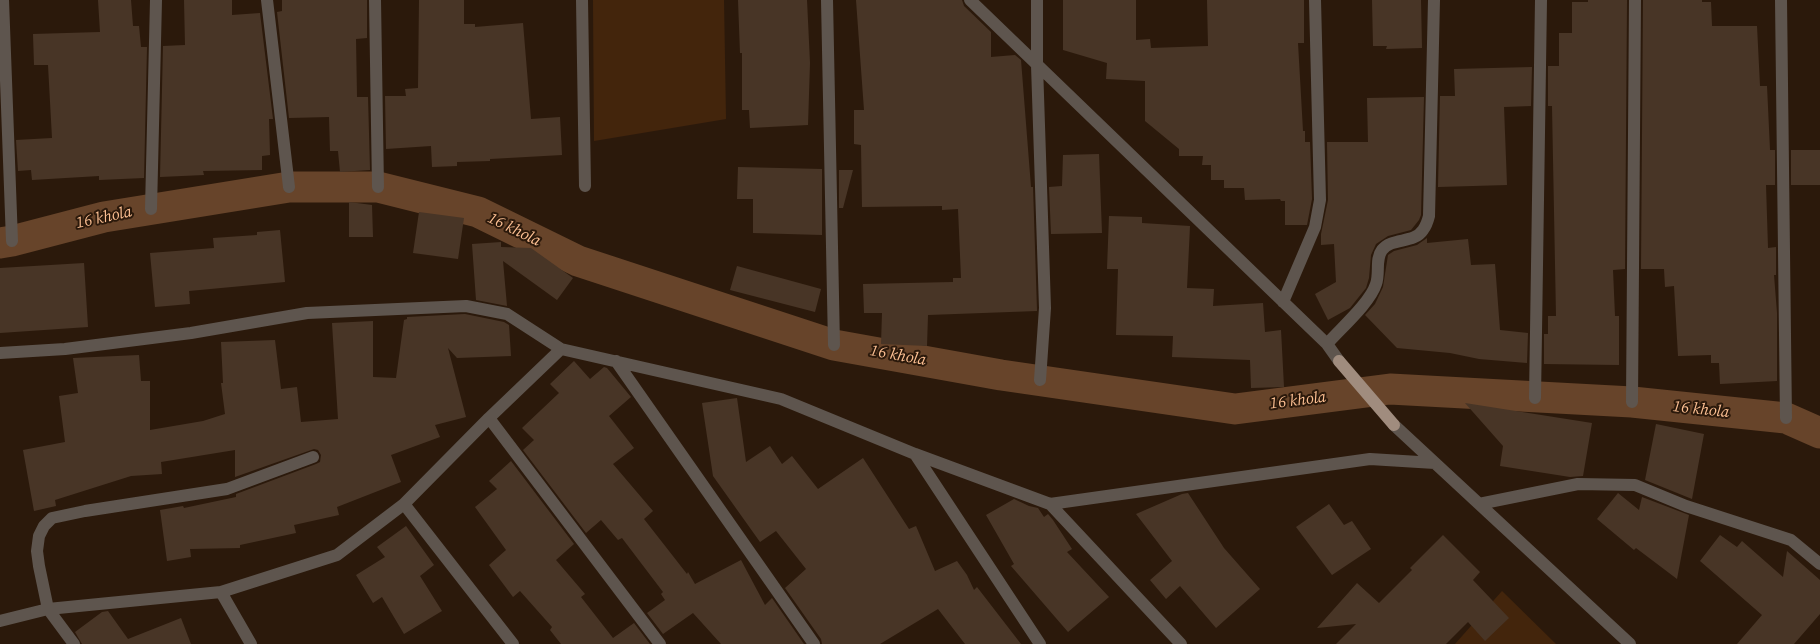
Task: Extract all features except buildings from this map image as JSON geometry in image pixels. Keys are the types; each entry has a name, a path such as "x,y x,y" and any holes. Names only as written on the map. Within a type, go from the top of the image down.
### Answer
{"main road":[{"path":"1339,361 1394,425"}],"street":[{"path":"4,0 12,241"},
{"path":"150,209 156,0"},
{"path":"267,0 289,187"},
{"path":"375,0 378,187"},
{"path":"582,0 585,186"},
{"path":"827,0 834,345"},
{"path":"970,0 1327,344 1339,361"},
{"path":"1037,0 1037,65 1045,308 1040,380"},
{"path":"1283,302 1315,227 1320,200 1314,0"},
{"path":"1327,344 1370,297 1377,283 1379,256 1383,248 1393,242 1410,239 1423,231 1429,216 1434,0"},
{"path":"1535,398 1541,0"},
{"path":"1632,402 1635,0"},
{"path":"1781,0 1786,418"},
{"path":"0,353 65,349 191,333 307,313 466,306 507,314 561,349 781,399 915,454 1050,504 1181,644"},
{"path":"0,621 48,609 221,592 338,555 404,504 561,349"},
{"path":"616,361 814,644"},
{"path":"489,418 660,644"},
{"path":"1394,425 1630,644"},
{"path":"915,454 1040,644"},
{"path":"74,644 48,609 37,551 39,536 44,526 52,518 85,511 227,489 313,457"},
{"path":"1050,504 1370,459 1435,463"},
{"path":"1478,504 1578,484 1635,484 1686,506 1791,540 1820,564"},
{"path":"404,504 513,644"},
{"path":"221,592 251,644"}],"shaded area":[{"path":"593,0 724,0 726,119 594,141"},
{"path":"1502,591 1556,644 1455,644"}],"waterway":[{"name":"16 khola","path":"0,243 104,217 289,187 378,187 478,212 578,261 834,345 1001,375 1235,409 1390,389 1632,402 1786,418 1820,433"}]}
